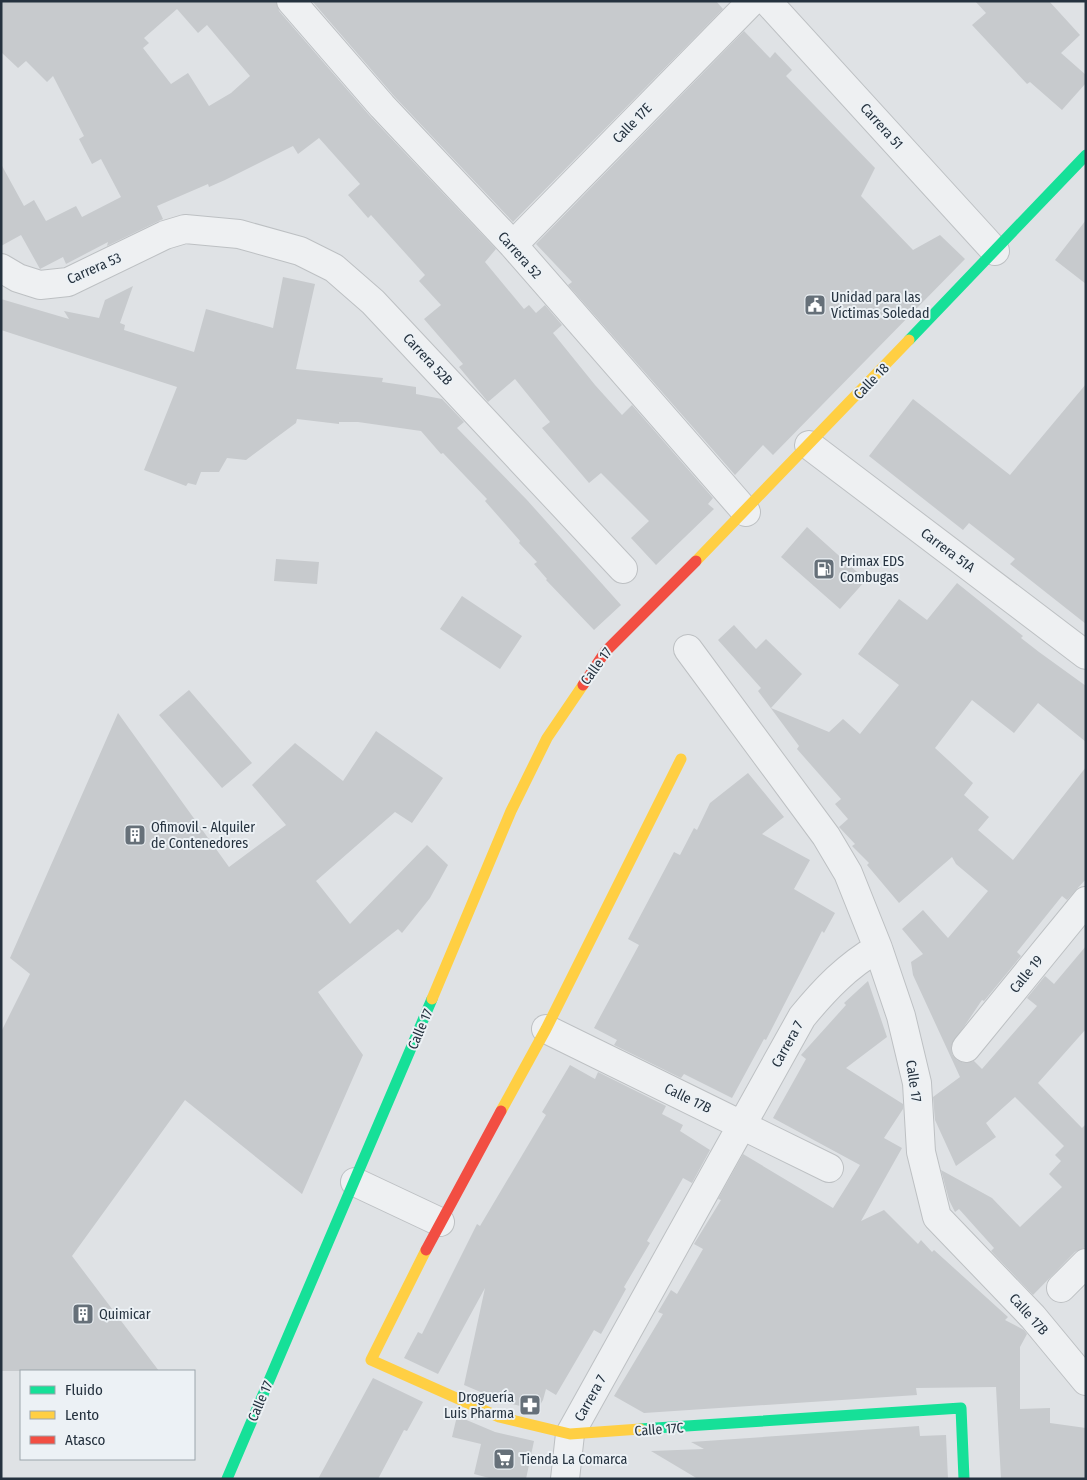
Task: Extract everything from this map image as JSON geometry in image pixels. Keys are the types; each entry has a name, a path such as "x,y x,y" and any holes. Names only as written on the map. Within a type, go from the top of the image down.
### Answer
{"main road":[{"name":"Calle 18","path":"653,604 746,512 1086,156"},
{"name":"Calle 17","path":"227,1479 355,1182 511,811 547,738 605,652 653,604"},
{"path":"440,1222 546,1029 681,759"},
{"name":"Calle 17C","path":"440,1222 371,1360 498,1417 570,1434 961,1408 964,1479"}],"street":[{"name":"Carrera 52","path":"291,1 382,106 513,245 746,512"},
{"name":"Calle 17E","path":"513,245 752,1"},
{"name":"Carrera 51","path":"767,1 995,250"},
{"name":"Carrera 53","path":"1,268 18,278 40,285 68,282 165,235 185,230"},
{"name":"Carrera 52B","path":"185,230 239,234 300,251 334,268 373,302 418,348 623,568"},
{"name":"Carrera 51A","path":"810,445 1086,654"},
{"path":"688,649 826,836 848,873 878,948"},
{"name":"Calle 19","path":"966,1048 1086,901"},
{"name":"Carrera 7","path":"566,1479 570,1434 802,1017 827,986 838,976 878,948"},
{"name":"Calle 17","path":"878,948 901,1016 917,1083 920,1152 937,1217"},
{"name":"Calle 17B","path":"546,1029 829,1168"},
{"path":"355,1182 440,1222"},
{"name":"Calle 17B","path":"937,1217 1033,1317 1082,1375"},
{"path":"1061,1288 1086,1263"}],"building":[{"path":"1,1 276,1 279,11 370,116 496,249 485,262 524,309 529,305 536,313 545,305 562,325 553,333 595,385 622,415 632,405 713,498 708,504 714,509 656,565 631,538 649,521 601,473 589,483 542,428 550,422 515,379 488,402 459,367 463,364 424,319 441,305 419,281 425,275 371,215 368,218 348,195 360,184 319,138 298,154 293,146 225,180 209,187 208,184 157,206 163,219 107,246 108,242 66,264 63,257 40,269 21,235 1,246 1,164 24,206 34,200 46,221 76,206 82,217 121,197 101,159 92,164 79,139 84,136 53,76 47,82 26,61 18,68 1,52","holes":["177,9 198,33 207,25 250,76 231,93 209,106 188,73 171,84 143,48 149,43 144,38"]},
{"path":"312,1 716,1 723,9 513,222 394,96"},
{"path":"975,1 1049,1 1080,35 1061,53 1086,75 1086,83 1062,110 1030,82 1027,84 972,25 986,13"},
{"path":"744,31 770,58 775,52 792,70 786,76 875,168 861,196 913,250 940,235 965,259 773,455 763,445 735,475 568,285 572,282 536,244"},
{"path":"1086,220 1086,284 1055,260"},
{"path":"283,277 315,284 296,369 383,378 382,382 416,387 416,394 442,399 464,422 457,428 527,500 621,605 594,630 546,580 534,564 537,562 485,501 487,499 443,453 441,454 421,431 358,422 339,422 339,424 297,419 296,423 246,460 227,458 219,472 201,472 196,485 188,483 186,486 144,470 177,387 1,330 1,299 69,319 64,311 99,318 105,300 133,286 120,323 125,325 124,330 194,352 206,309 273,328"},
{"path":"1086,384 1086,624 1010,564 1015,559 969,523 963,530 869,456 913,399 1010,475"},
{"name":"Primax EDS Combugas","path":"807,527 866,580 840,609 781,557"},
{"path":"276,559 319,562 317,584 274,581"},
{"path":"957,583 1023,636 1021,638 1086,686 1086,742 1038,703 1014,733 972,700 935,748 973,783 964,795 989,817 978,830 1013,860 1086,767 1086,879 1067,900 1062,896 1017,952 1021,956 984,1001 982,1000 951,1046 952,1054 957,1060 964,1063 974,1061 982,1069 1037,1006 1027,998 1045,976 1054,984 1086,946 1086,1029 1038,1083 1082,1128 1086,1124 1086,1247 1075,1252 1033,1295 991,1251 994,1248 959,1209 955,1212 949,1200 941,1170 992,1198 1020,1227 1062,1187 1049,1174 1061,1161 1055,1155 1064,1146 1015,1097 986,1123 996,1137 956,1166 935,1120 933,1097 960,1077 913,975 911,962 923,954 902,929 923,910 948,938 988,891 956,864 952,857 899,903 867,865 869,863 852,846 855,844 839,827 848,819 835,804 841,799 797,749 799,746 758,691 761,688 718,640 734,625 756,649 766,639 802,674 771,708 829,732 843,719 860,734 899,685 858,654 899,599 927,620"},
{"path":"462,596 522,636 500,669 440,629"},
{"path":"189,690 252,763 222,788 159,715"},
{"path":"118,713 229,867 286,825 252,785 295,743 343,781 376,731 443,778 412,823 395,812 316,881 350,924 427,845 448,865 430,898 402,933 398,929 318,992 363,1055 302,1194 185,1100 72,1256 158,1370 1,1371 1,1032 30,974 10,958"},
{"path":"748,773 784,817 762,834 810,860 794,889 835,913 824,933 822,931 766,1040 764,1039 732,1098 684,1074 681,1078 614,1045 617,1040 594,1028 639,945 628,939 674,852 680,855 694,828 697,830 710,803"},
{"path":"868,981 887,1037 846,1068 903,1104 903,1109 884,1138 902,1148 861,1221 884,1210 918,1244 921,1240 932,1252 934,1250 1008,1317 1005,1320 1024,1330 1027,1334 1020,1347 1020,1409 1050,1408 1050,1423 1086,1428 1086,1479 1001,1479 996,1387 916,1388 917,1395 644,1413 614,1396 663,1314 658,1312 671,1290 677,1294 703,1249 694,1244 721,1200 718,1199 743,1154 833,1208 860,1165 773,1118 806,1059 801,1055 846,1005 844,1003"},
{"path":"570,1065 595,1079 598,1072 666,1106 662,1114 683,1125 680,1131 710,1150 692,1183 683,1178 647,1241 650,1243 624,1287 626,1289 601,1334 594,1330 556,1395 546,1389 543,1400 537,1410 504,1402 464,1385 485,1288 438,1374 404,1358 418,1332 422,1334 477,1224 480,1226 546,1115 542,1112"},
{"path":"373,1378 423,1402 407,1431 404,1430 378,1479 318,1479"},
{"name":"Tienda La Comarca","path":"457,1416 495,1432 534,1441 526,1479 493,1479 474,1474 481,1444 452,1437"},
{"path":"919,1426 920,1436 946,1435 948,1479 698,1479 651,1451 704,1449 691,1442"}],"traffic: fast":[{"path":"909,340 1086,155"},
{"path":"227,1479 432,999"},
{"path":"640,1429 961,1408 964,1479"}],"traffic: slow":[{"path":"696,561 909,340"},
{"path":"432,999 511,811 547,738 583,685"},
{"path":"501,1111 546,1029 681,759"},
{"path":"426,1250 371,1360 499,1417 570,1434 640,1429"}],"traffic: jam":[{"path":"583,685 605,652 696,561"},
{"path":"426,1250 501,1111"}],"place":[{"name":"Unidad para las Víctimas Soledad","path":"815,305"},
{"name":"Primax EDS Combugas","path":"824,569"},
{"name":"Ofimovil - Alquiler de Contenedores","path":"135,835"},
{"name":"Quimicar","path":"83,1314"},
{"name":"Droguería Luis Pharma","path":"530,1405"},
{"name":"Tienda La Comarca","path":"504,1459"}]}
